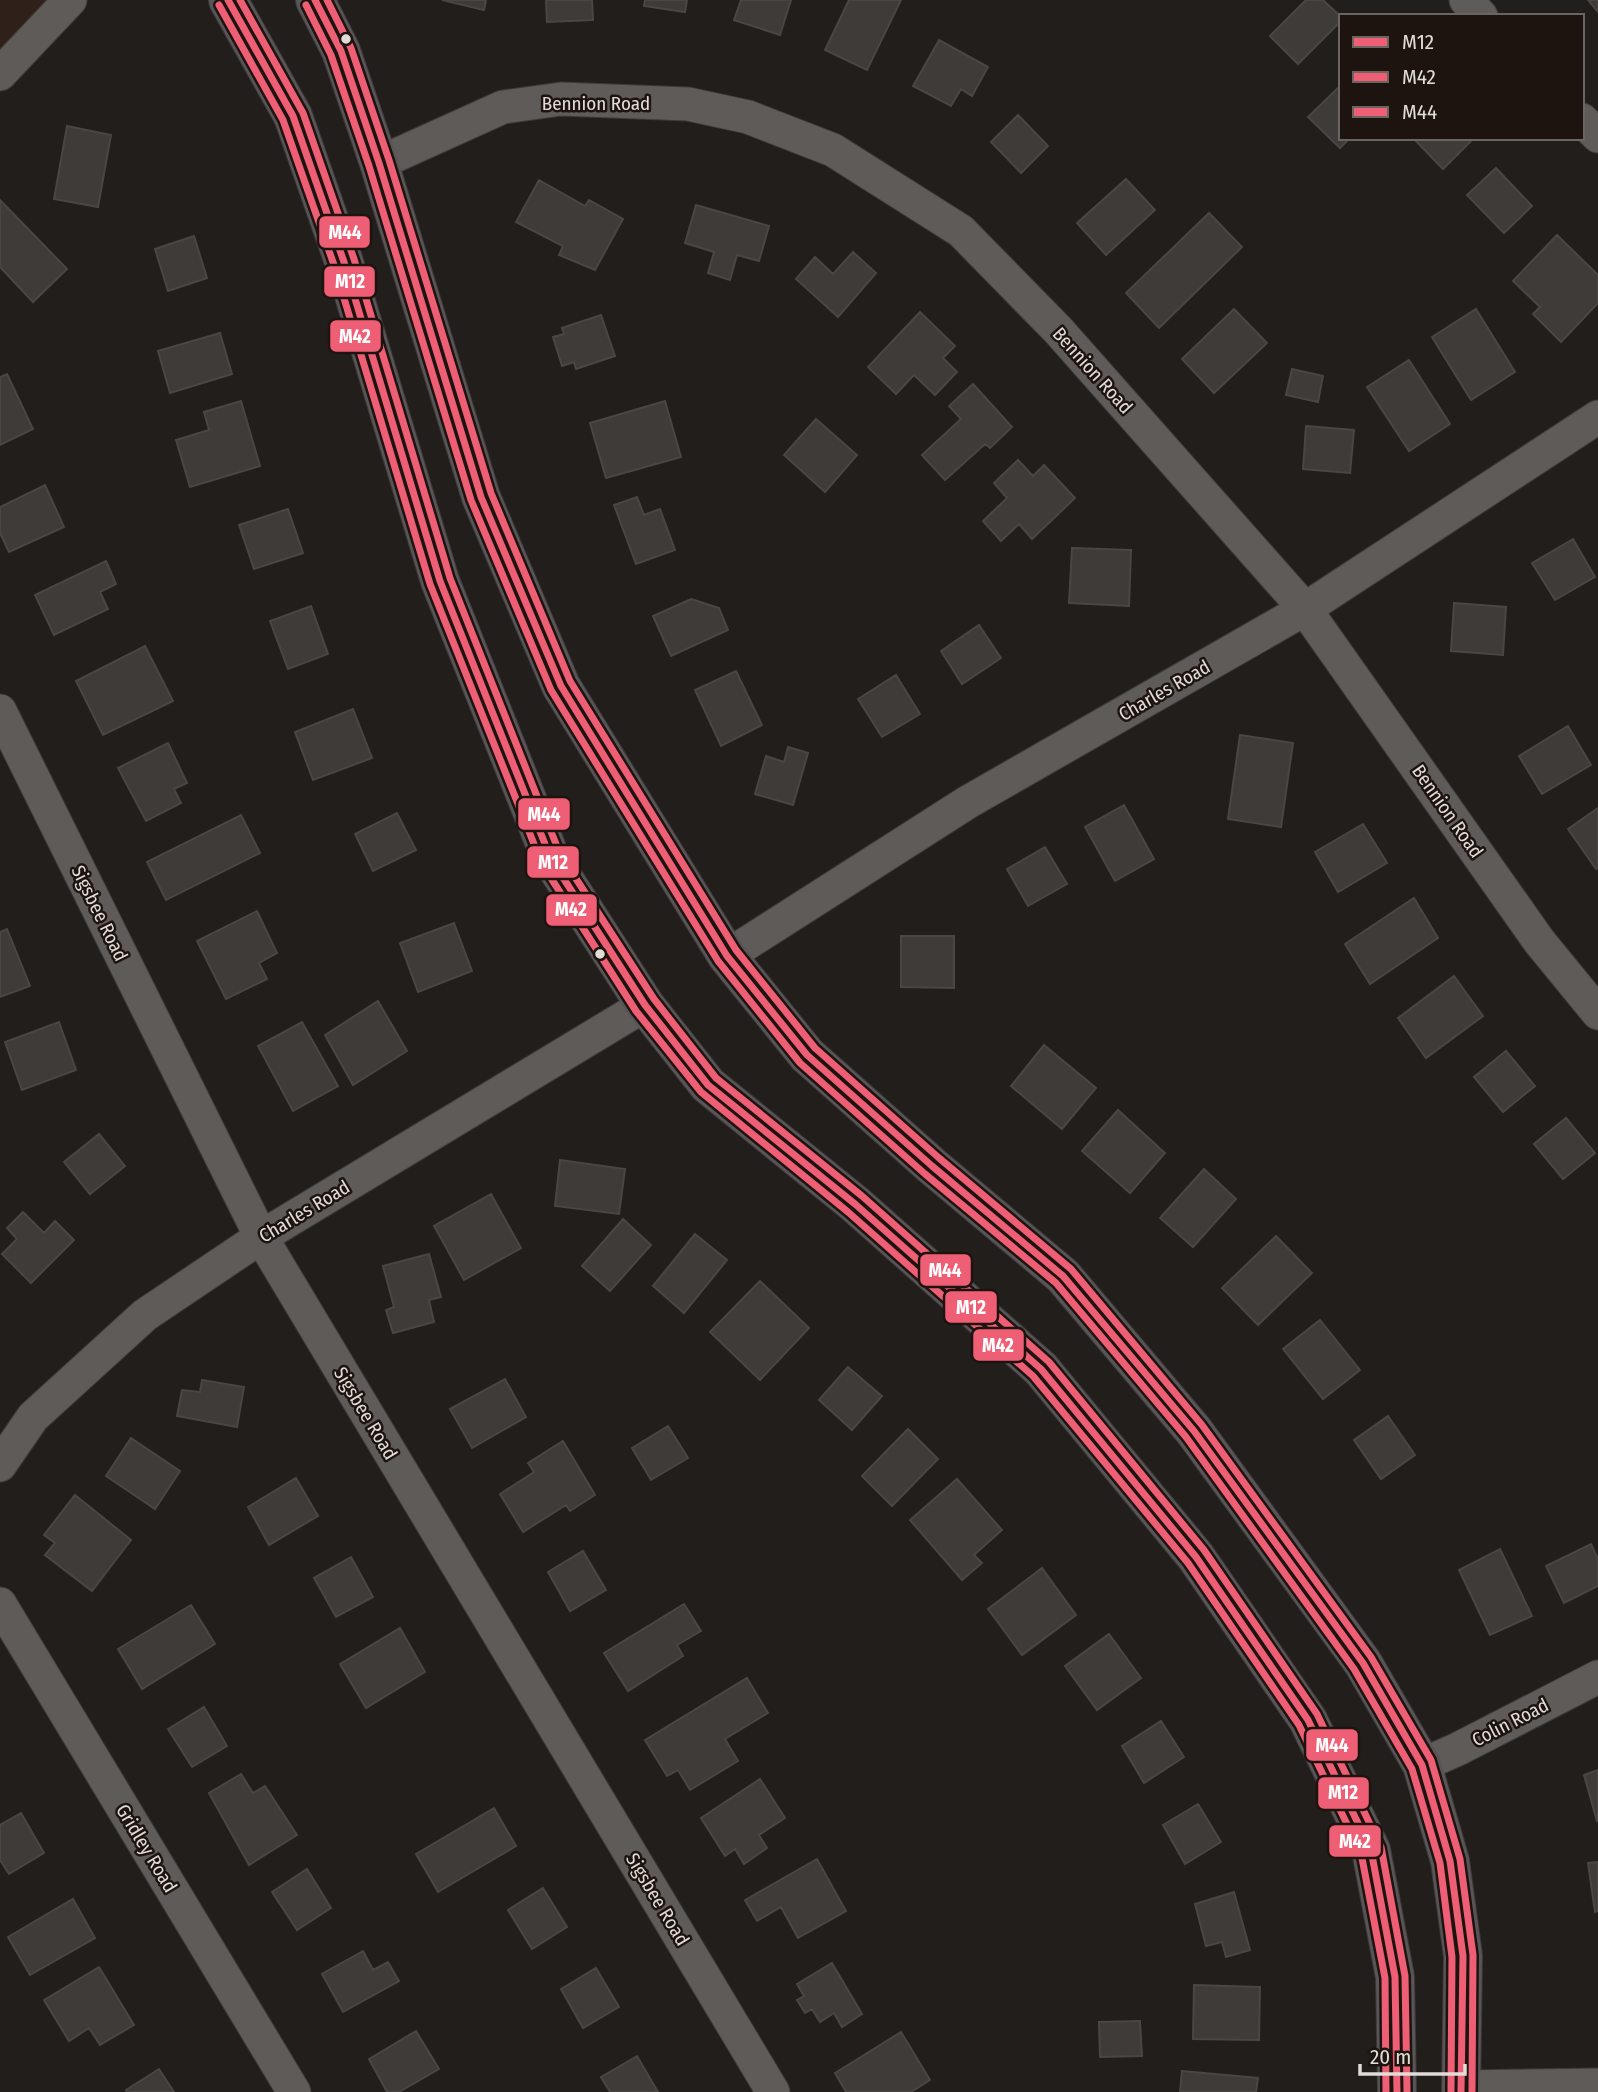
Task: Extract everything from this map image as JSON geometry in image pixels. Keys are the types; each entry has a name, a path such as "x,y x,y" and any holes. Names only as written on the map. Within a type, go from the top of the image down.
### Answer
{"main road":[{"path":"228,0 293,116 344,262 440,581 551,859 645,1005 708,1085 855,1205 1041,1369 1204,1567 1308,1720 1371,1850 1395,1977 1397,2092"},
{"path":"315,0 341,51 379,163 481,497 561,686 727,956 807,1055 932,1166 1063,1276 1194,1431 1363,1663 1422,1765 1450,1861 1464,1956 1461,2090"}],"street":[{"path":"0,74 70,0"},
{"path":"1466,0 1479,14"},
{"name":"Bennion Road","path":"379,163 503,107 561,99 688,104 748,117 833,150 961,231 1058,330 1305,609 1539,941 1598,1013"},
{"path":"1584,122 1598,136"},
{"name":"Charles Road","path":"727,956 968,802 1305,609 1598,417"},
{"name":"Sigsbee Road","path":"0,711 261,1237 773,2092"},
{"name":"Charles Road","path":"0,1465 33,1417 145,1315 261,1237 645,1005"},
{"name":"Gridley Road","path":"0,1604 294,2092"},
{"name":"Colin Road","path":"1422,1765 1598,1677"},
{"path":"1461,2090 1598,2085"}],"shaded area":[{"path":"0,0 70,0 0,74"}],"building":[{"path":"442,0 486,0 484,10"},
{"path":"546,0 592,0 593,20 547,22"},
{"path":"645,0 687,0 685,12 644,6"},
{"path":"741,0 791,0 780,35 734,20"},
{"path":"849,0 901,0 867,70 825,50"},
{"path":"1306,0 1323,0 1339,15 1339,23 1298,64 1270,36"},
{"path":"1588,0 1598,0 1598,12"},
{"path":"939,40 988,67 972,96 961,89 951,106 913,86"},
{"path":"1339,87 1339,140 1348,140 1340,148 1308,117"},
{"path":"1018,115 1048,146 1021,173 991,142"},
{"path":"67,126 111,135 98,207 54,199"},
{"path":"1415,140 1471,141 1443,169"},
{"path":"1496,168 1532,206 1504,233 1467,195"},
{"path":"1126,179 1155,210 1106,255 1077,223"},
{"path":"539,180 585,206 589,200 623,219 595,270 559,255 563,246 516,222"},
{"path":"0,200 67,269 33,302 0,267"},
{"path":"696,205 769,226 759,261 737,255 730,280 708,273 714,252 685,243"},
{"path":"1209,213 1242,247 1159,328 1126,293"},
{"path":"1557,235 1598,275 1598,303 1561,342 1533,314 1540,307 1513,281"},
{"path":"194,236 207,278 168,291 155,249"},
{"path":"853,252 876,273 838,317 796,279 815,257 833,274"},
{"path":"1234,309 1267,343 1214,393 1182,359"},
{"path":"1476,309 1515,372 1471,400 1432,337"},
{"path":"920,312 955,346 943,358 957,372 935,395 914,375 896,394 868,367"},
{"path":"601,315 615,356 576,369 574,362 562,366 553,337 564,334 562,328"},
{"path":"220,333 232,374 170,393 158,351"},
{"path":"1409,360 1450,424 1409,451 1367,387"},
{"path":"1292,369 1323,376 1318,402 1286,395"},
{"path":"7,374 33,429 0,445 0,377"},
{"path":"973,384 1012,427 990,448 985,444 945,480 922,455 961,419 949,406"},
{"path":"241,401 260,466 190,487 176,440 209,430 204,412"},
{"path":"665,401 681,457 606,478 590,423"},
{"path":"816,419 857,455 825,492 784,455"},
{"path":"1306,426 1354,430 1350,473 1303,469"},
{"path":"1018,460 1033,476 1044,465 1075,498 1032,539 1019,524 1001,541 983,521 1007,498 994,483"},
{"path":"45,485 64,527 9,552 0,533 0,507"},
{"path":"637,497 644,515 660,509 675,550 636,564 614,505"},
{"path":"288,509 303,553 254,569 239,525"},
{"path":"1573,539 1595,577 1555,600 1532,563"},
{"path":"1072,548 1131,550 1129,606 1069,603"},
{"path":"106,561 116,584 100,592 108,609 54,635 35,595"},
{"path":"691,599 719,608 728,630 671,656 653,616"},
{"path":"1454,603 1506,607 1503,655 1451,651"},
{"path":"311,606 328,654 288,669 270,621"},
{"path":"979,625 1001,658 962,684 941,651"},
{"path":"145,646 173,701 103,735 76,681"},
{"path":"736,671 762,725 721,746 695,690"},
{"path":"896,675 920,714 882,737 858,699"},
{"path":"353,709 372,758 313,780 295,732"},
{"path":"1568,726 1591,765 1542,794 1519,756"},
{"path":"1240,735 1293,743 1281,827 1228,819"},
{"path":"168,743 187,783 174,789 181,803 146,821 118,768"},
{"path":"788,747 808,753 793,805 755,794 766,756 784,762"},
{"path":"1124,805 1154,859 1115,881 1085,827"},
{"path":"1598,808 1598,867 1596,869 1568,829"},
{"path":"397,813 416,850 373,871 355,834"},
{"path":"241,815 260,853 166,900 147,862"},
{"path":"1363,824 1387,863 1338,892 1315,852"},
{"path":"1045,847 1067,884 1028,906 1007,869"},
{"path":"1414,898 1438,938 1370,984 1345,944"},
{"path":"257,911 277,953 259,963 267,979 226,999 197,941"},
{"path":"454,923 472,971 418,992 400,943"},
{"path":"7,929 30,986 0,997 0,932"},
{"path":"901,936 954,936 954,988 901,987"},
{"path":"1454,976 1483,1016 1426,1058 1398,1018"},
{"path":"378,1001 407,1051 353,1085 325,1035"},
{"path":"59,1022 76,1070 22,1090 5,1042"},
{"path":"302,1022 338,1086 293,1111 258,1046"},
{"path":"1044,1045 1096,1088 1062,1129 1011,1086"},
{"path":"1506,1051 1535,1086 1503,1112 1474,1077"},
{"path":"1118,1110 1165,1153 1130,1193 1082,1151"},
{"path":"1566,1118 1595,1153 1563,1179 1534,1144"},
{"path":"99,1134 125,1166 90,1194 64,1162"},
{"path":"560,1160 625,1169 619,1214 555,1206"},
{"path":"1204,1169 1236,1199 1193,1247 1160,1218"},
{"path":"491,1194 521,1248 464,1280 434,1226"},
{"path":"23,1212 44,1233 55,1221 74,1240 31,1283 2,1254 17,1239 7,1228"},
{"path":"623,1219 651,1245 610,1291 582,1266"},
{"path":"695,1234 727,1260 684,1313 653,1286"},
{"path":"1276,1236 1312,1273 1258,1325 1222,1288"},
{"path":"429,1254 441,1297 429,1300 434,1322 393,1333 386,1310 394,1307 383,1266"},
{"path":"760,1281 809,1328 760,1380 710,1332"},
{"path":"1320,1320 1360,1370 1323,1399 1283,1349"},
{"path":"848,1367 882,1396 852,1430 819,1400"},
{"path":"505,1379 526,1417 472,1448 450,1409"},
{"path":"202,1380 244,1387 237,1427 177,1416 182,1390 200,1392"},
{"path":"1388,1416 1415,1455 1381,1479 1354,1440"},
{"path":"668,1426 688,1458 651,1480 632,1448"},
{"path":"908,1429 938,1459 892,1506 862,1476"},
{"path":"131,1438 180,1471 155,1509 106,1476"},
{"path":"563,1441 595,1495 570,1511 566,1505 523,1532 500,1494 534,1472 528,1463"},
{"path":"296,1478 318,1516 269,1545 248,1507"},
{"path":"957,1479 1002,1530 974,1555 982,1563 962,1580 910,1520"},
{"path":"75,1495 131,1540 92,1591 45,1555 55,1543 44,1535"},
{"path":"1591,1544 1598,1559 1598,1586 1564,1603 1546,1566"},
{"path":"1500,1549 1532,1616 1490,1635 1459,1570"},
{"path":"583,1551 606,1590 570,1611 548,1572"},
{"path":"351,1557 373,1597 336,1617 314,1578"},
{"path":"1042,1568 1076,1615 1022,1655 988,1609"},
{"path":"684,1604 701,1631 677,1645 683,1656 628,1691 604,1653"},
{"path":"191,1605 215,1644 142,1689 118,1649"},
{"path":"400,1628 425,1672 366,1708 340,1664"},
{"path":"1109,1634 1141,1678 1097,1710 1065,1666"},
{"path":"747,1678 768,1713 725,1739 738,1761 690,1790 678,1770 667,1776 645,1740"},
{"path":"204,1707 227,1746 192,1767 168,1729"},
{"path":"1161,1721 1184,1757 1144,1783 1122,1746"},
{"path":"1598,1770 1598,1820 1597,1821 1584,1775"},
{"path":"241,1774 253,1793 265,1786 297,1835 249,1865 209,1793"},
{"path":"760,1779 785,1818 759,1835 767,1848 744,1864 735,1849 725,1856 701,1818"},
{"path":"1198,1804 1221,1842 1185,1864 1163,1825"},
{"path":"494,1808 516,1846 438,1892 416,1854"},
{"path":"21,1813 44,1853 9,1874 0,1860 0,1825"},
{"path":"817,1859 846,1911 798,1938 781,1907 757,1921 745,1900"},
{"path":"1598,1862 1598,1911 1595,1912 1588,1863"},
{"path":"307,1869 331,1908 297,1930 272,1892"},
{"path":"543,1888 567,1927 532,1949 508,1910"},
{"path":"1234,1892 1250,1950 1226,1957 1222,1942 1206,1946 1195,1904"},
{"path":"73,1899 95,1938 30,1975 8,1937"},
{"path":"363,1951 373,1970 388,1962 399,1981 343,2012 322,1974"},
{"path":"832,1963 862,2014 842,2027 834,2013 820,2022 812,2009 805,2013 797,2000 804,1996 797,1984"},
{"path":"99,1967 134,2025 100,2045 89,2028 69,2041 44,2000"},
{"path":"596,1968 619,2007 583,2028 561,1989"},
{"path":"1194,1985 1260,1987 1259,2040 1193,2039"},
{"path":"1140,2021 1142,2056 1100,2057 1099,2022"},
{"path":"416,2031 439,2069 399,2092 387,2092 369,2059"},
{"path":"901,2032 930,2080 911,2092 846,2092 835,2073"},
{"path":"637,2056 658,2092 610,2092 601,2077"},
{"path":"159,2069 174,2092 127,2092 126,2090"},
{"path":"1182,2071 1258,2078 1256,2092 1180,2092"}],"transit line":[{"name":"M12","path":"228,0 293,116 344,262 440,581 551,859 645,1005 708,1085 855,1204 1041,1369 1196,1557 1308,1720 1371,1850 1395,1977 1397,2092"},
{"name":"M44","path":"240,0 303,113 354,259 450,578 560,854 654,999 716,1078 862,1196 1049,1362 1204,1550 1317,1714 1381,1847 1405,1976 1407,2092"},
{"name":"M12","path":"315,0 341,51 379,163 481,497 561,686 727,956 807,1055 932,1166 1063,1276 1194,1431 1363,1663 1422,1765 1450,1861 1463,1956 1461,2092"},
{"name":"M44","path":"327,0 351,48 389,160 491,493 570,681 736,950 815,1048 939,1158 1071,1269 1202,1425 1371,1657 1431,1760 1460,1859 1473,1955 1472,2092"},
{"name":"M42","path":"219,5 283,120 334,265 430,584 542,864 636,1011 701,1092 848,1212 1033,1376 1188,1563 1299,1725 1361,1853 1385,1978 1386,2092"},
{"name":"M42","path":"306,5 331,55 369,166 471,500 551,690 718,961 800,1063 925,1174 1056,1283 1186,1437 1354,1669 1412,1769 1440,1863 1452,1957 1451,2092"}]}
